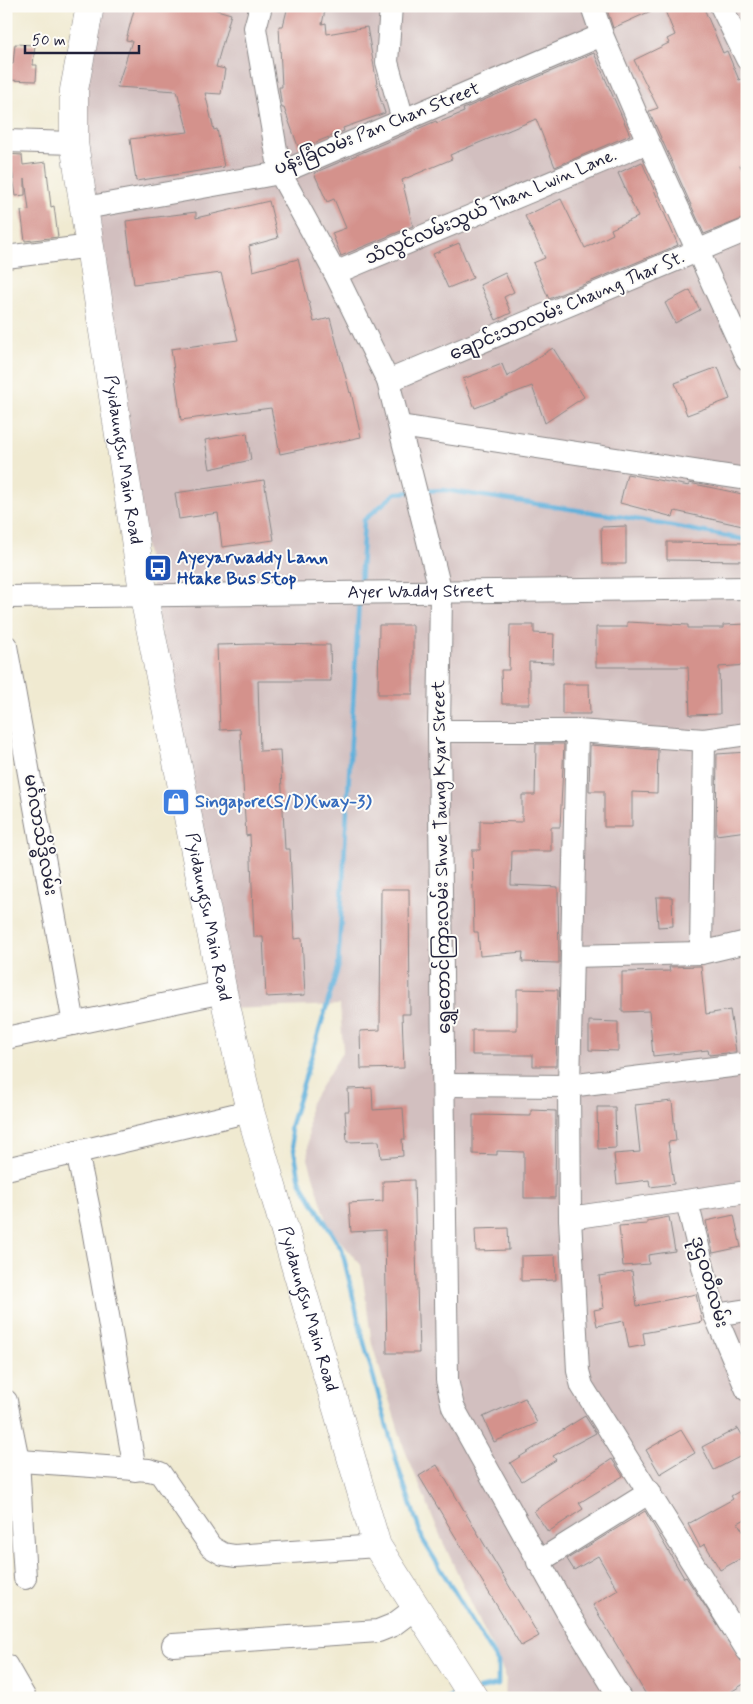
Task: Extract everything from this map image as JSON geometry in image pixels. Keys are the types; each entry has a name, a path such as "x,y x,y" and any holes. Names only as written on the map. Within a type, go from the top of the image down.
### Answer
{"main road":[{"name":"Pyidaungsu Main Road","path":"90,6 74,90 74,143 144,597 223,992 250,1111 377,1546 474,1698"}],"street":[{"name":"ရွှေတောင်ကြားလမ်း Shwe Taung Kyar Street","path":"261,6 256,28 280,172 335,273 388,381 441,593 439,731 447,1380 453,1407 538,1562 620,1698"},
{"path":"391,6 387,62 403,120"},
{"path":"592,6 602,35 648,142 747,359"},
{"path":"721,6 747,59"},
{"name":"ပန်းခြံလမ်း Pan Chan Street","path":"85,208 280,172 602,35"},
{"path":"6,141 74,143"},
{"name":"သံလွင်လမ်းသွယ် Than Lwin Lane.","path":"335,273 648,142"},
{"name":"ချောင်းသာလမ်း Chaung Thar St.","path":"388,381 747,230"},
{"path":"6,256 91,246"},
{"path":"400,426 747,480"},
{"name":"Ayer Waddy Street","path":"6,596 144,597 747,588"},
{"name":"မင်္ဂလာသိဒ္ဓိလမ်း","path":"6,646 14,733 74,1024"},
{"path":"439,731 577,731 704,740 747,734"},
{"path":"577,731 569,1086 570,1218 578,1371 582,1386 747,1650"},
{"path":"701,953 704,740"},
{"path":"572,956 701,953 747,942"},
{"path":"6,1038 223,992"},
{"path":"444,1085 569,1086 747,1064"},
{"path":"6,1169 250,1111"},
{"path":"76,1152 93,1229 135,1470"},
{"path":"570,1218 747,1192"},
{"name":"ဒုဌဝတီလမ်း","path":"687,1202 715,1315 747,1390"},
{"path":"715,1315 747,1310"},
{"path":"6,1401 25,1578"},
{"path":"12,1460 160,1473 211,1547 223,1554 235,1556 377,1546"},
{"path":"538,1562 650,1492"},
{"path":"173,1645 378,1631 392,1625 417,1607"},
{"path":"6,1664 25,1698"}],"shaded area":[{"path":"90,6 747,6 747,1698 505,1698 506,1677 442,1540 404,1448 372,1344 361,1265 329,1228 308,1159 309,1106 343,1051 340,1005 227,1009 74,143"}],"building":[{"path":"135,6 203,6 231,14 216,67 225,69 221,94 205,93 214,130 217,129 224,167 136,181 130,139 188,132 177,91 117,87 132,41 126,40"},
{"path":"288,6 326,6 322,24 326,23 327,34 367,27 379,95 385,113 343,128 344,131 299,149 284,108 282,108 279,87 282,87 279,26 283,26"},
{"path":"606,6 662,6 613,28"},
{"path":"663,6 703,6 723,53 727,51 739,80 747,77 747,162 740,165 747,180 747,217 704,234 649,111 658,108 634,60 669,43 667,39 675,35"},
{"path":"15,44 35,45 33,65 37,65 36,81 6,80 6,64 13,64"},
{"path":"594,53 630,135 555,167 536,119 450,155 452,159 402,180 413,226 341,256 332,233 346,228 334,199 327,202 314,173 436,121 437,123 464,112 463,109"},
{"path":"6,154 22,155 23,165 46,162 51,207 54,206 58,237 25,241 21,211 29,210 25,179 25,195 16,196 11,163 6,163"},
{"path":"642,162 678,245 549,299 533,263 545,258 525,216 561,199 585,248 613,234 611,229 638,217 618,173"},
{"path":"269,201 278,238 249,246 253,271 298,259 314,322 330,318 351,392 361,437 280,454 271,408 181,420 171,349 238,340 221,273 134,284 126,221 196,212 196,218"},
{"path":"459,243 473,278 448,288 433,254"},
{"path":"505,273 514,292 504,297 511,313 496,320 480,285"},
{"path":"690,290 700,310 675,323 665,303"},
{"path":"553,348 584,397 545,423 532,386 475,408 463,379 502,364 507,377"},
{"path":"718,367 730,399 687,415 675,383"},
{"path":"247,433 251,460 210,469 205,440"},
{"path":"627,474 689,486 689,483 747,495 747,527 675,511 673,517 620,503"},
{"path":"264,480 274,540 222,547 218,513 179,519 175,493"},
{"path":"626,526 626,564 602,564 601,527"},
{"path":"667,542 747,543 747,561 667,560"},
{"path":"627,622 688,625 688,628 723,628 723,625 747,624 747,665 719,667 720,714 690,715 688,667 596,667 596,627 627,627"},
{"path":"379,625 413,625 413,694 378,694"},
{"path":"510,625 534,625 534,633 554,634 553,663 529,662 529,704 502,704 501,670 509,670"},
{"path":"217,645 330,645 331,681 258,681 260,751 280,750 285,849 290,849 294,939 302,938 305,995 266,997 263,937 254,937 250,835 246,836 240,729 220,730"},
{"path":"562,684 589,684 590,714 562,714"},
{"path":"536,744 564,744 560,827 551,827 551,851 512,851 511,885 558,887 559,963 522,962 523,952 480,956 478,932 474,932 472,850 480,850 480,821 522,822 522,795 535,795"},
{"path":"590,745 658,750 657,793 632,792 632,827 604,827 604,791 589,791"},
{"path":"747,752 747,831 716,835 717,754"},
{"path":"381,889 409,889 410,1014 402,1014 404,1068 361,1069 360,1031 380,1030"},
{"path":"656,897 672,897 673,926 658,927"},
{"path":"701,966 706,1014 730,1010 736,1052 709,1055 708,1050 653,1056 649,1011 622,1012 622,972 670,971 669,967"},
{"path":"517,989 558,990 556,1066 533,1066 533,1055 472,1055 472,1030 517,1030"},
{"path":"589,1021 618,1022 618,1051 589,1050"},
{"path":"372,1088 373,1110 403,1108 405,1139 402,1139 403,1156 381,1158 379,1141 347,1142 345,1111 349,1111 348,1089"},
{"path":"672,1101 676,1141 668,1142 674,1184 650,1187 649,1180 617,1184 614,1154 640,1152 635,1105"},
{"path":"597,1107 615,1107 616,1148 598,1149"},
{"path":"531,1110 556,1111 555,1198 524,1198 524,1152 497,1151 497,1155 473,1154 473,1115 531,1116"},
{"path":"414,1180 419,1353 387,1353 385,1230 351,1232 349,1203 383,1201 383,1181"},
{"path":"734,1215 741,1247 713,1253 706,1221"},
{"path":"669,1217 675,1251 648,1255 649,1264 623,1266 619,1226 647,1224 647,1221"},
{"path":"508,1228 509,1250 476,1251 475,1229"},
{"path":"555,1255 556,1280 521,1281 521,1256"},
{"path":"632,1271 637,1306 696,1294 702,1322 643,1333 645,1345 629,1348 624,1321 597,1326 594,1310 604,1308 599,1276"},
{"path":"525,1398 537,1423 494,1442 483,1417"},
{"path":"585,1416 596,1433 553,1456 556,1460 522,1481 510,1463"},
{"path":"738,1428 747,1443 747,1453 714,1470 702,1447"},
{"path":"681,1430 695,1453 660,1474 646,1450"},
{"path":"612,1459 623,1476 579,1503 583,1509 548,1532 534,1511"},
{"path":"437,1465 539,1636 521,1646 419,1476"},
{"path":"747,1487 747,1518 738,1523 747,1538 747,1555 720,1570 705,1544 700,1547 688,1524 733,1499 731,1496"},
{"path":"645,1511 684,1578 686,1577 747,1670 747,1682 721,1698 648,1698 593,1605 618,1590 598,1556 574,1570 567,1559"}],"waterway":[{"path":"422,491 444,490 623,517 747,540"},
{"path":"360,587 364,520 396,493 409,492"},
{"path":"359,600 338,968 290,1128 300,1181 342,1250 363,1339 399,1470 423,1540 498,1663 498,1685 479,1689"},
{"path":"447,1698 460,1694"}],"place":[{"name":"Ayeyarwaddy Lann Htake Bus Stop","path":"158,568"},
{"name":"Singapore(S/D)(way-3)","path":"176,802"}]}
